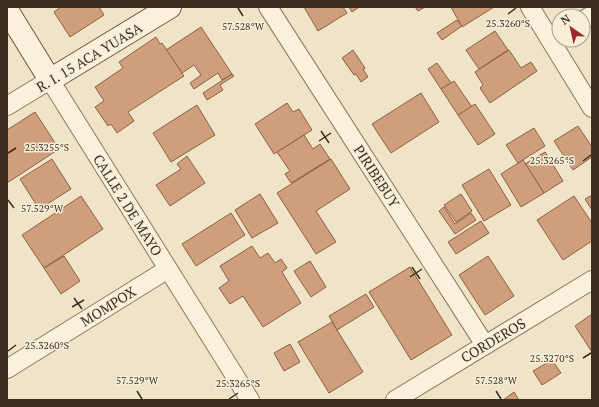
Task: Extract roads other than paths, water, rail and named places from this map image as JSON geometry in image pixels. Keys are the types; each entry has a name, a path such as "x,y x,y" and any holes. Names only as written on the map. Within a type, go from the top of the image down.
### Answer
{"street":[{"name":"R. I. 15 ACA YUASA","path":"7,106 170,7"},
{"name":"PIRIBEBUY","path":"268,7 485,345"},
{"path":"530,7 551,33"},
{"name":"CALLE 2 DE MAYO","path":"7,10 250,400"},
{"path":"560,48 592,108"},
{"name":"MOMPOX","path":"7,369 168,269"},
{"name":"CORDEROS","path":"394,400 592,280"}]}
